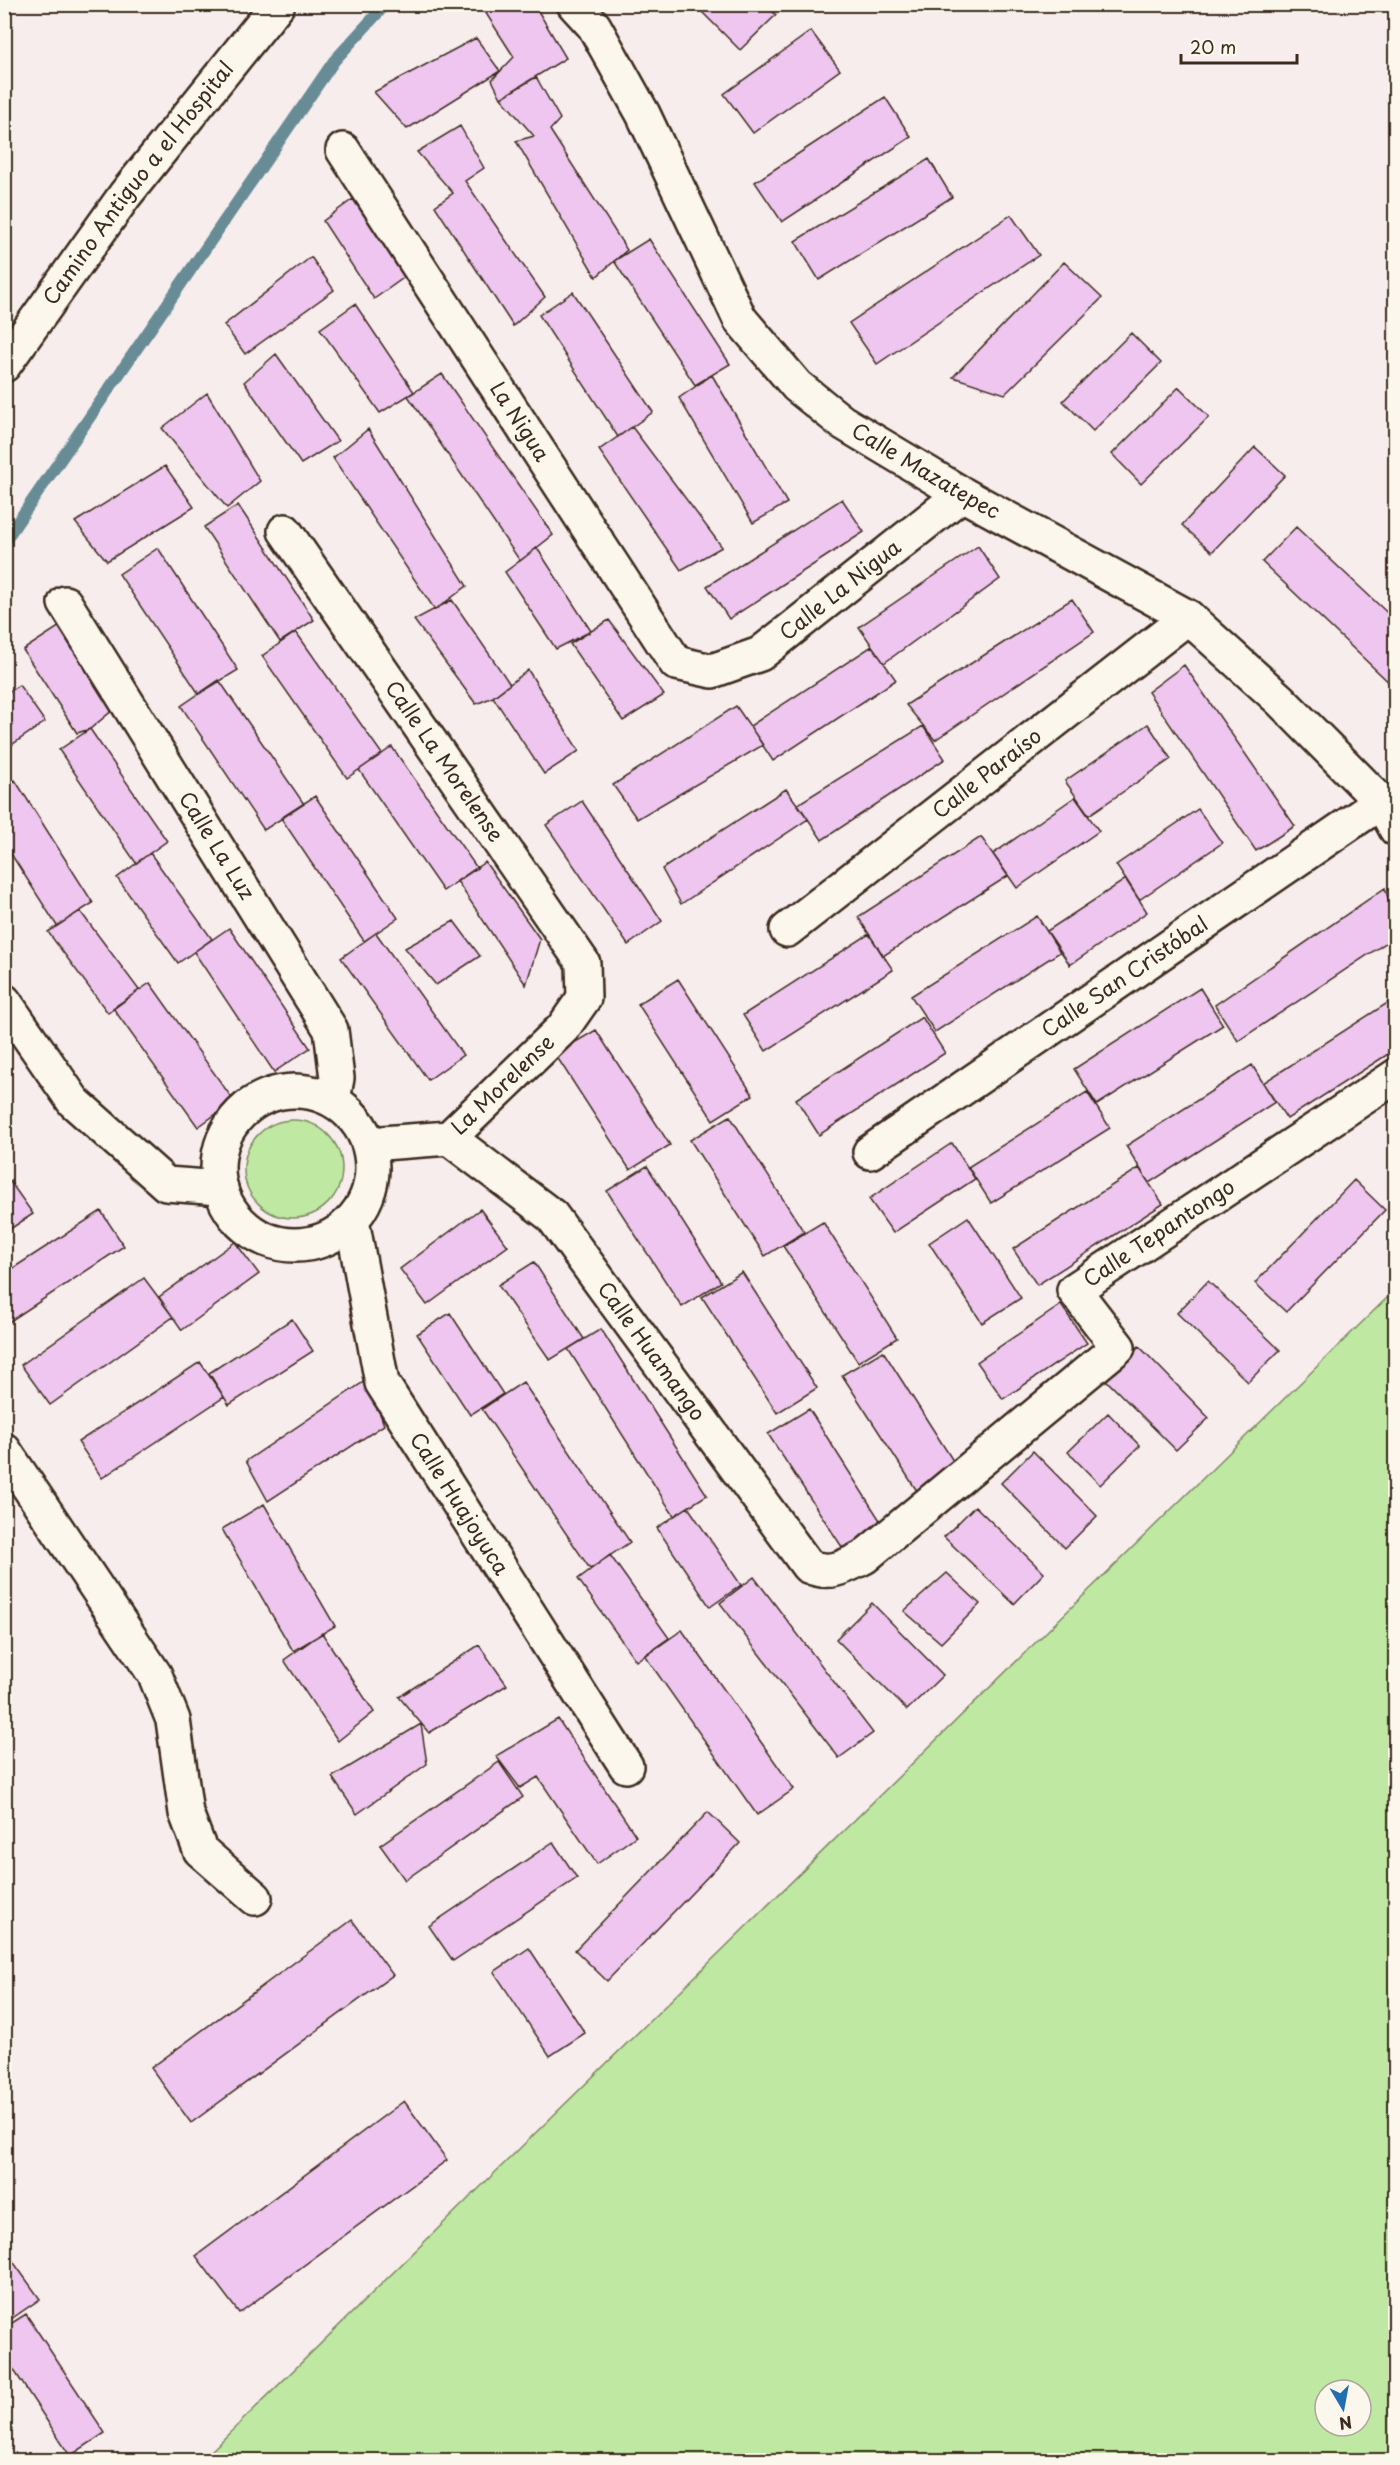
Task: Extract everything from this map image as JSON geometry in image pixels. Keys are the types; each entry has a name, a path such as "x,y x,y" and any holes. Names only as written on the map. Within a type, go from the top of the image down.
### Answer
{"street":[{"name":"Camino Antiguo a el Hospital","path":"4,365 125,195 278,4"},
{"name":"Calle Mazatepec","path":"574,4 594,26 643,114 740,319 797,386 842,422 962,494 1188,617 1280,700 1388,815"},
{"name":"La Nigua","path":"343,150 676,663 712,670"},
{"name":"Calle La Nigua","path":"712,670 760,654 962,494"},
{"name":"Calle La Morelense","path":"285,531 583,963 584,998"},
{"name":"Calle La Luz","path":"65,603 331,1030 337,1078 333,1100"},
{"name":"Calle Paraíso","path":"787,930 1188,617"},
{"name":"Calle San Cristóbal","path":"870,1152 1388,815"},
{"name":"La Morelense","path":"369,1144 449,1138 563,1028 584,998"},
{"path":"4,1001 74,1102 166,1184 221,1188"},
{"name":"Calle Tepantongo","path":"836,1571 864,1557 1118,1347 1074,1290 1395,1076"},
{"path":"285,1091 310,1091 333,1100 354,1116 369,1144 374,1166 369,1192 352,1220 336,1234 311,1244 284,1245 258,1236 239,1221 225,1201 218,1178 219,1154 227,1131 242,1112 262,1098 285,1091"},
{"name":"Calle Huamango","path":"449,1138 552,1216 808,1566 819,1571 836,1571"},
{"name":"Calle Huajoyuca","path":"352,1220 382,1383 626,1766"},
{"path":"4,1450 155,1674 173,1720 186,1814 200,1850 255,1898"}],"green space":[{"path":"293,1120 312,1123 328,1134 339,1150 342,1169 339,1188 328,1204 312,1215 293,1218 274,1215 258,1204 247,1188 244,1169 247,1150 258,1134 274,1123"},
{"path":"1395,1290 1395,2460 202,2460"}],"building":[{"path":"480,4 534,4 566,58 501,98 492,80 514,57"},
{"path":"694,4 766,4 776,15 740,50"},
{"path":"811,31 840,70 753,133 724,94"},
{"path":"476,38 500,71 407,129 374,92"},
{"path":"536,77 560,119 550,130 627,250 596,277 516,141 534,136 501,98"},
{"path":"885,97 911,137 782,222 755,182"},
{"path":"460,126 484,168 465,181 545,297 513,326 435,206 453,193 417,152"},
{"path":"929,159 952,197 819,280 795,241"},
{"path":"353,199 406,276 374,299 323,221"},
{"path":"1011,215 1039,255 877,364 849,323"},
{"path":"649,239 730,364 695,385 614,261"},
{"path":"311,257 334,290 245,354 224,325"},
{"path":"1064,262 1102,298 1005,394 953,377"},
{"path":"573,292 653,412 618,437 539,315"},
{"path":"355,304 414,392 380,413 320,329"},
{"path":"1131,333 1161,363 1093,431 1063,401"},
{"path":"276,354 338,441 301,464 244,382"},
{"path":"442,374 553,535 520,561 408,396"},
{"path":"712,375 787,503 753,523 679,398"},
{"path":"1179,387 1209,417 1141,484 1112,454"},
{"path":"207,393 260,481 227,508 162,428"},
{"path":"632,427 722,547 681,570 599,450"},
{"path":"368,429 467,586 435,610 333,458"},
{"path":"1255,447 1285,475 1212,552 1182,525"},
{"path":"165,466 194,507 107,561 75,522"},
{"path":"842,499 864,532 729,619 707,586"},
{"path":"238,505 314,620 280,642 204,527"},
{"path":"1296,527 1396,621 1396,689 1262,562"},
{"path":"978,546 1000,579 884,663 859,627"},
{"path":"158,548 238,670 199,694 119,574"},
{"path":"537,548 591,631 556,649 505,572"},
{"path":"1072,599 1094,632 935,740 906,705"},
{"path":"452,600 510,684 493,697 476,704 414,620"},
{"path":"609,620 664,695 623,721 570,644"},
{"path":"60,626 114,709 90,729 77,733 23,650"},
{"path":"296,632 382,754 347,778 262,656"},
{"path":"872,646 896,680 773,761 750,726"},
{"path":"1184,665 1295,826 1256,851 1148,692"},
{"path":"528,670 579,751 544,774 493,697"},
{"path":"219,680 304,804 264,830 181,706"},
{"path":"19,685 45,722 4,750 4,695"},
{"path":"736,706 763,745 637,819 613,785"},
{"path":"1148,724 1171,759 1089,815 1065,781"},
{"path":"923,726 945,759 822,840 798,804"},
{"path":"90,729 167,841 136,863 59,750"},
{"path":"392,747 477,868 443,891 359,770"},
{"path":"15,780 93,903 57,926 4,843 4,787"},
{"path":"786,789 808,819 681,904 662,869"},
{"path":"315,796 398,918 364,941 281,818"},
{"path":"1075,797 1099,831 1017,888 993,854"},
{"path":"582,801 662,921 628,945 546,825"},
{"path":"1198,809 1222,843 1139,900 1116,865"},
{"path":"981,837 1008,876 883,956 858,917"},
{"path":"150,853 212,939 178,963 117,878"},
{"path":"485,862 540,939 526,985 457,881"},
{"path":"1126,879 1147,912 1070,965 1047,931"},
{"path":"1385,888 1396,924 1396,936 1238,1041 1215,1005"},
{"path":"80,911 139,990 108,1013 48,932"},
{"path":"1037,916 1060,952 935,1032 911,996"},
{"path":"454,921 480,956 436,985 405,948"},
{"path":"229,928 310,1048 274,1072 194,952"},
{"path":"376,933 463,1055 428,1080 341,958"},
{"path":"869,934 893,970 766,1051 743,1015"},
{"path":"678,979 753,1095 713,1120 638,1004"},
{"path":"150,983 234,1101 198,1127 113,1008"},
{"path":"1200,988 1223,1025 1097,1105 1074,1069"},
{"path":"1389,1002 1396,1011 1396,1049 1287,1119 1263,1083"},
{"path":"922,1017 945,1053 819,1135 796,1099"},
{"path":"596,1030 670,1145 630,1170 555,1054"},
{"path":"1252,1065 1275,1102 1149,1183 1126,1146"},
{"path":"1087,1092 1110,1128 991,1203 968,1167"},
{"path":"730,1116 804,1232 765,1256 690,1140"},
{"path":"952,1143 975,1179 893,1233 869,1199"},
{"path":"647,1166 721,1282 682,1307 607,1191"},
{"path":"1139,1168 1163,1204 1037,1285 1013,1249"},
{"path":"4,1173 33,1214 4,1233"},
{"path":"1354,1180 1385,1210 1286,1312 1255,1283"},
{"path":"480,1209 508,1246 427,1305 400,1269"},
{"path":"101,1211 124,1246 4,1325 4,1274"},
{"path":"968,1217 1021,1298 982,1323 929,1243"},
{"path":"823,1222 897,1338 858,1362 783,1246"},
{"path":"235,1242 259,1274 182,1330 159,1297"},
{"path":"534,1262 584,1339 550,1360 498,1285"},
{"path":"742,1272 817,1388 777,1413 702,1297"},
{"path":"144,1278 173,1317 50,1405 21,1365"},
{"path":"1208,1281 1280,1350 1248,1382 1177,1313"},
{"path":"1061,1305 1087,1343 1003,1399 977,1362"},
{"path":"450,1313 503,1394 470,1415 417,1334"},
{"path":"292,1319 313,1351 229,1405 209,1373"},
{"path":"601,1329 707,1495 674,1516 568,1349"},
{"path":"1139,1346 1209,1418 1176,1450 1105,1379"},
{"path":"883,1351 957,1467 917,1491 842,1375"},
{"path":"200,1362 224,1397 102,1478 78,1442"},
{"path":"368,1379 384,1425 268,1501 246,1461"},
{"path":"523,1382 630,1542 590,1569 482,1409"},
{"path":"809,1409 883,1525 844,1550 768,1434"},
{"path":"1108,1413 1140,1446 1100,1485 1068,1452"},
{"path":"1033,1451 1097,1516 1065,1548 1001,1483"},
{"path":"264,1504 335,1626 293,1651 222,1529"},
{"path":"975,1506 1044,1573 1014,1604 944,1537"},
{"path":"688,1507 741,1585 710,1607 657,1528"},
{"path":"610,1555 669,1638 636,1661 578,1579"},
{"path":"947,1573 980,1604 941,1643 904,1611"},
{"path":"754,1577 873,1733 839,1758 720,1603"},
{"path":"872,1603 943,1675 907,1710 836,1639"},
{"path":"682,1630 794,1789 757,1815 645,1656"},
{"path":"322,1633 374,1712 338,1741 284,1660"},
{"path":"479,1645 507,1685 429,1733 399,1697"},
{"path":"558,1719 636,1836 597,1864 538,1777 520,1788 496,1756"},
{"path":"421,1724 427,1764 357,1814 332,1777"},
{"path":"499,1762 523,1797 405,1880 380,1845"},
{"path":"708,1812 740,1843 607,1981 575,1950"},
{"path":"553,1842 577,1878 453,1961 429,1926"},
{"path":"352,1920 393,1975 191,2123 151,2068"},
{"path":"529,1948 585,2033 550,2056 494,1972"},
{"path":"404,2101 447,2160 239,2313 196,2256"},
{"path":"4,2249 40,2299 8,2321 4,2317"},
{"path":"26,2314 105,2433 70,2456 4,2355 4,2328"},
{"path":"4,2447 13,2460 4,2460"}],"waterway":[{"path":"4,542 334,61 386,4"}]}
